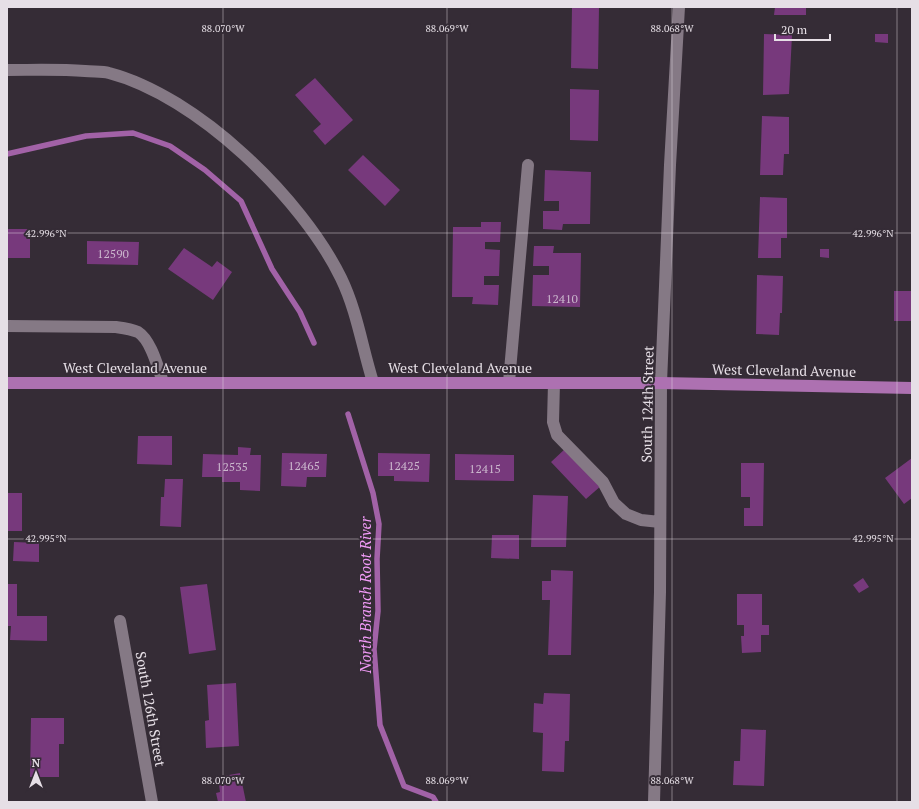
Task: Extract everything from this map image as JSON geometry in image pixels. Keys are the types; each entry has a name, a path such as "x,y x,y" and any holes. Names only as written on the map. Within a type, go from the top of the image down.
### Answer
{"main road":[{"name":"West Cleveland Avenue","path":"7,383 509,382 661,383 912,388"}],"street":[{"name":"South 124th Street","path":"654,802 660,522 661,383 679,7"},
{"path":"7,70 64,70 108,73 145,86 175,102 201,119 248,158 284,195 310,229 340,277 360,332 364,355 373,382"},
{"path":"509,382 528,165"},
{"path":"7,326 116,327 131,330 143,337 154,354 163,382"},
{"path":"554,383 553,422 558,435 603,482 614,503 626,514 641,520 660,522"},
{"name":"South 126th Street","path":"120,621 152,802"}],"building":[{"path":"572,7 599,7 598,69 571,68"},
{"path":"775,7 806,7 806,15 774,15"},
{"path":"764,34 792,35 789,94 763,95"},
{"path":"875,34 888,34 888,43 875,42"},
{"path":"315,78 353,120 325,145 313,131 321,124 295,95"},
{"path":"570,89 599,90 598,141 570,140"},
{"path":"762,116 789,117 789,154 784,154 783,175 760,175"},
{"path":"363,155 400,190 385,206 348,170"},
{"path":"545,170 591,172 590,224 563,224 562,230 543,229 543,211 559,211 559,201 544,201"},
{"path":"760,197 787,198 787,238 781,238 781,258 758,258"},
{"path":"481,222 501,222 500,242 485,242 485,249 500,250 499,276 484,276 484,285 499,285 498,305 472,304 473,297 452,297 453,227 481,227"},
{"path":"7,229 30,229 30,258 7,258"},
{"path":"87,241 139,242 138,265 87,264"},
{"path":"534,246 554,246 553,253 581,253 580,307 532,306 533,275 549,275 549,266 533,266"},
{"path":"184,248 212,267 217,261 232,272 213,300 168,269"},
{"path":"820,249 829,249 829,258 820,257"},
{"path":"757,275 783,276 782,313 780,313 779,335 756,334"},
{"path":"894,291 912,291 912,321 894,321"},
{"path":"138,436 172,436 172,465 137,464"},
{"path":"238,447 251,448 250,455 261,455 260,491 240,490 240,482 222,482 222,477 202,477 203,454 238,455"},
{"path":"566,448 602,485 586,499 551,462"},
{"path":"282,453 327,454 326,477 307,477 306,487 281,486"},
{"path":"378,453 430,454 429,482 394,481 394,476 378,476"},
{"path":"455,454 514,455 514,481 455,480"},
{"path":"912,458 912,498 904,504 885,478"},
{"path":"741,463 764,463 763,526 744,526 744,508 750,508 750,497 741,497"},
{"path":"165,479 183,479 181,527 160,526 161,497 164,497"},
{"path":"7,493 22,493 22,531 7,531"},
{"path":"533,495 568,496 566,547 531,547"},
{"path":"492,535 519,535 519,559 491,558"},
{"path":"14,542 39,543 39,562 13,561"},
{"path":"551,570 573,571 571,655 548,655 550,600 542,600 542,581 551,581"},
{"path":"863,578 869,587 859,593 853,585"},
{"path":"7,584 17,584 17,616 47,616 47,641 10,640 11,626 7,626"},
{"path":"207,584 216,650 189,654 180,587"},
{"path":"737,594 762,594 762,625 769,625 769,635 761,635 761,652 742,653 741,636 744,636 744,625 737,625"},
{"path":"236,683 239,746 206,748 205,721 209,720 207,685"},
{"path":"544,693 570,694 569,741 565,741 564,772 542,771 543,733 533,732 534,703 543,704"},
{"path":"31,718 64,718 64,744 59,744 59,777 30,777"},
{"path":"741,729 766,730 764,786 733,785 734,761 740,761"},
{"path":"240,773 246,802 218,802 216,793 220,792 218,777"}],"waterway":[{"name":"North Branch Root River","path":"7,154 86,136 133,133 170,146 205,170 241,201 272,269 300,312 314,343"},
{"name":"North Branch Root River","path":"348,414 373,493 379,524 377,559 378,611 374,649 380,725 404,786 433,797 436,802"}]}
